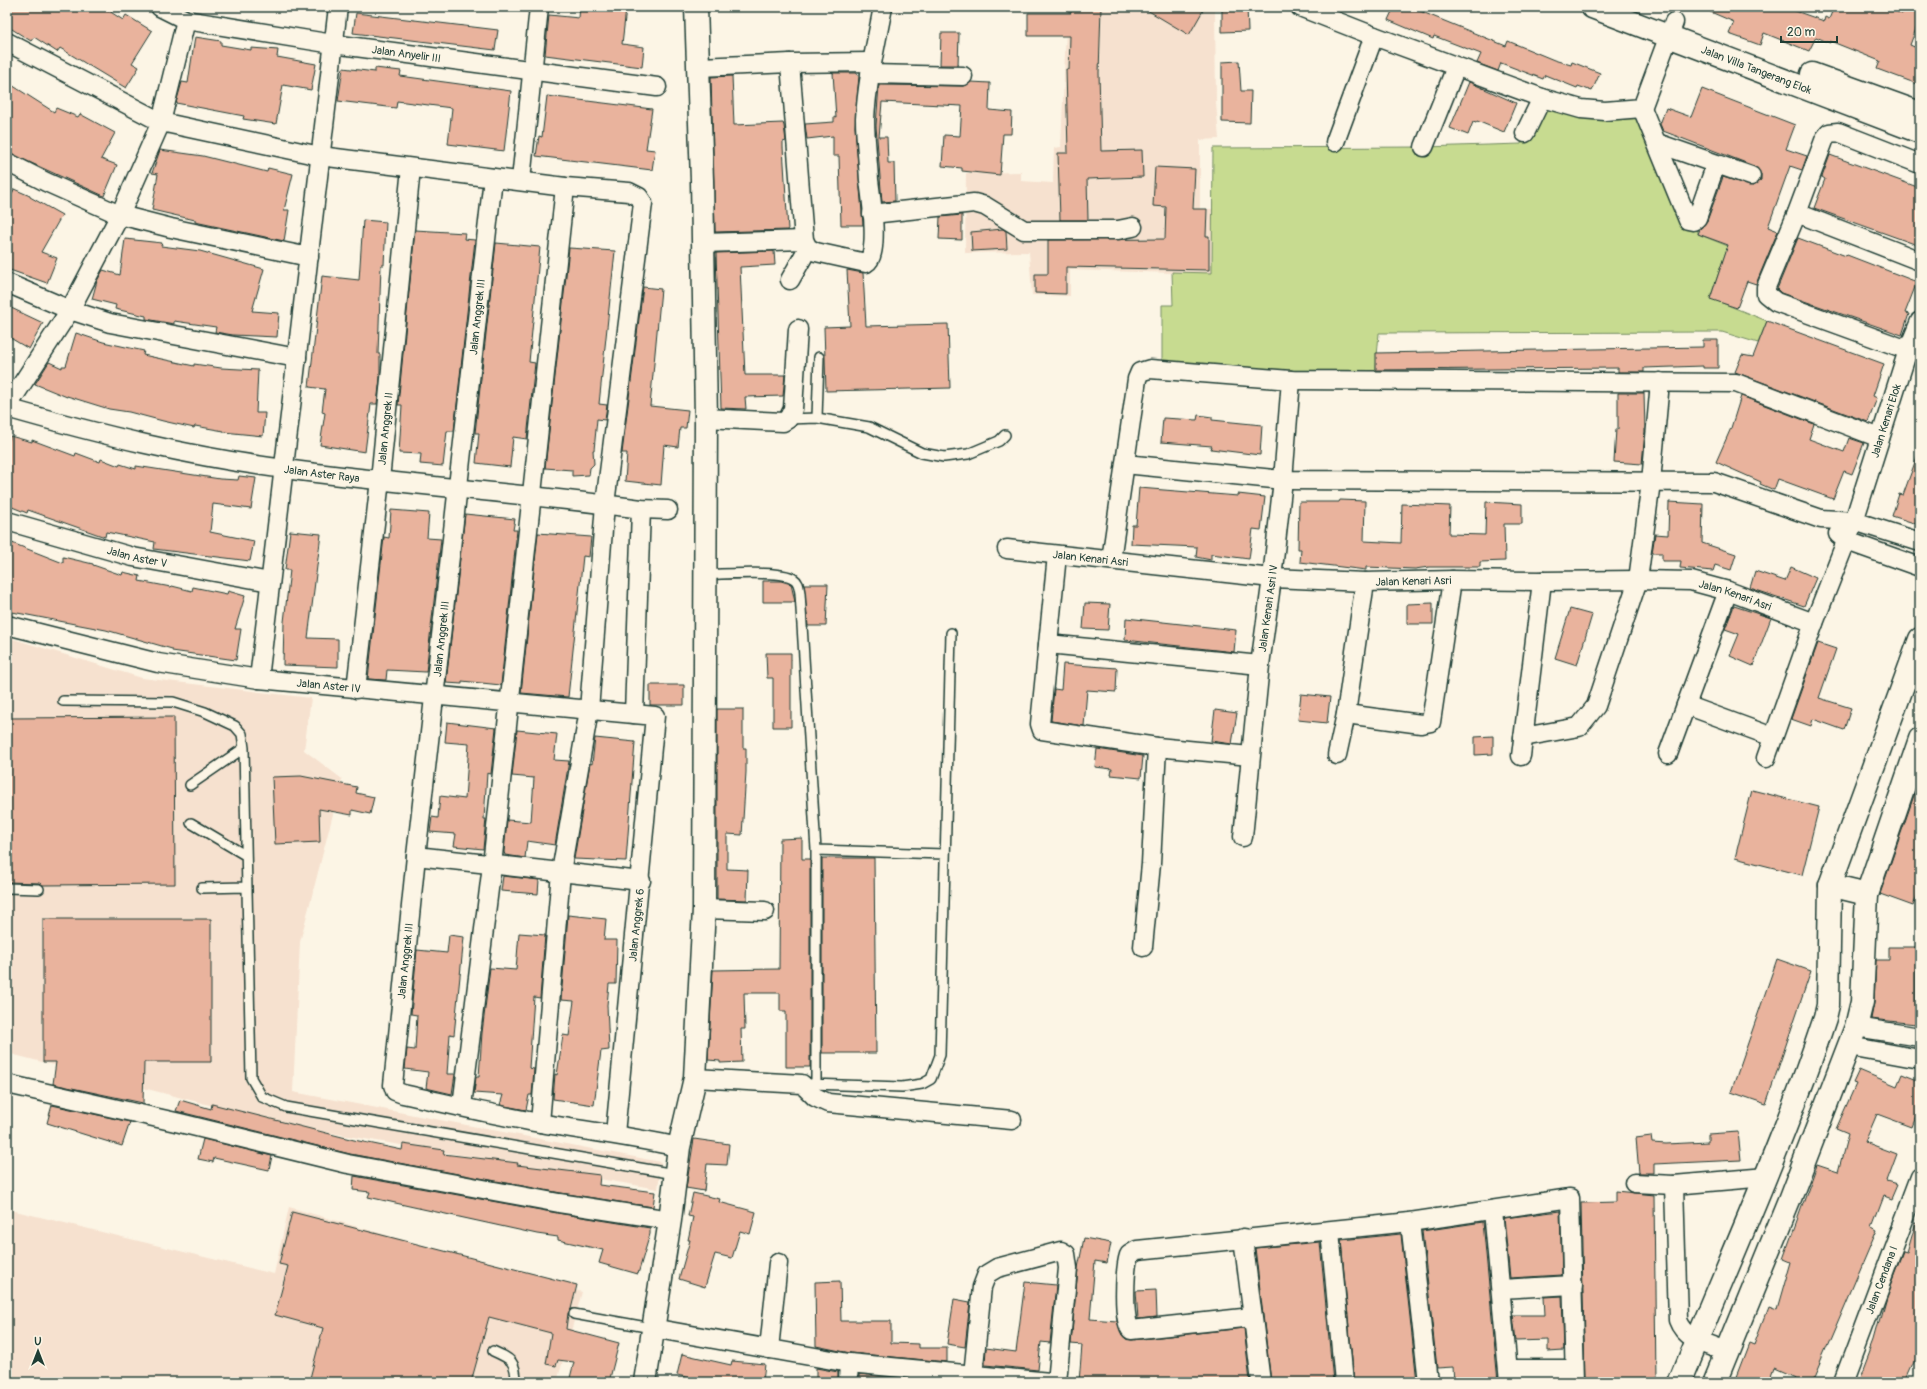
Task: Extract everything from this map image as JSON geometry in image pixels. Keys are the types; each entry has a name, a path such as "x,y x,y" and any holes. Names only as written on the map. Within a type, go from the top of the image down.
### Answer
{"street":[{"name":"Jalan Anyelir III","path":"160,7 186,20 334,44 656,87"},
{"path":"259,679 338,7"},
{"path":"521,180 539,7"},
{"path":"645,1382 652,1328 670,1220 679,1147 695,1078 704,909 706,718 704,575 706,418 699,67 696,7"},
{"path":"703,243 806,244 816,252 866,263 869,261 873,251 872,214 866,135 871,68 883,7"},
{"path":"1300,7 1456,67 1542,98 1581,109 1605,111 1642,108"},
{"name":"Jalan Villa Tangerang Elok","path":"1592,7 1671,28"},
{"name":"Jalan Villa Tangerang Elok","path":"1631,7 1671,28 1920,126"},
{"path":"7,408 70,310 120,215 161,122 186,20"},
{"path":"1671,28 1642,108 1688,220 1694,221 1697,218 1716,164"},
{"path":"1334,142 1374,36"},
{"path":"7,42 161,122 320,156 492,178 521,180 566,187 629,192 639,197 643,204 605,504 589,710 561,872 540,1123"},
{"path":"699,67 790,63 830,64 963,76"},
{"path":"790,63 806,244 790,280"},
{"path":"1424,147 1456,67"},
{"path":"1525,133 1542,98"},
{"path":"1908,350 1776,302 1766,294 1767,280 1797,212 1825,138 1829,133 1838,132 1920,164"},
{"path":"1657,143 1750,176"},
{"path":"7,162 46,182 120,215 171,228 308,257"},
{"name":"Jalan Anggrek II","path":"356,689 380,480 411,168"},
{"name":"Jalan Anggrek III","path":"462,1106 403,1094 395,1091 393,1085 416,856 492,178"},
{"path":"566,187 492,865 462,1106 540,1123 615,1134 679,1147"},
{"path":"872,214 974,204 985,206 1024,230 1118,230 1133,227"},
{"path":"1797,212 1920,261"},
{"path":"7,283 70,310 110,323 297,358"},
{"name":"Jalan Kenari Elok","path":"1766,758 1814,623 1847,541 1908,350 1920,321"},
{"path":"706,418 783,422 788,419 794,408 798,329"},
{"path":"1111,560 1137,379 1140,372 1150,369 1291,380 1736,383 1880,438"},
{"name":"Jalan Kenari Asri IV","path":"1243,837 1260,665 1283,480 1291,380"},
{"path":"1523,737 1579,727 1596,706 1638,580 1651,482 1660,382"},
{"name":"Jalan Aster Raya","path":"7,408 178,452 284,469 641,509 668,510"},
{"path":"1125,464 1283,480 1714,482 1821,519 1854,521 1920,542"},
{"path":"634,714 641,509"},
{"path":"1821,519 1847,541 1920,567"},
{"name":"Jalan Aster V","path":"7,521 133,557 270,582"},
{"name":"Jalan Kenari Asri","path":"1007,549 1272,578 1365,582 1452,580 1691,581 1728,591 1814,623"},
{"path":"1057,555 1040,724 1042,730 1157,747 1250,756"},
{"path":"1346,714 1421,724 1431,722 1452,580"},
{"path":"1521,756 1542,581"},
{"path":"1337,755 1346,714 1365,582"},
{"path":"1668,754 1728,591"},
{"name":"Jalan Aster IV","path":"7,625 158,663 259,679 655,716"},
{"path":"1680,1382 1712,1302 1763,1184 1825,1018 1828,1005 1830,885 1920,639"},
{"path":"1048,644 1260,665"},
{"path":"1686,705 1773,737"},
{"name":"Jalan Anggrek 6","path":"615,1134 641,881 655,716"},
{"path":"1715,1382 1789,1201 1852,1037 1862,1002 1868,894 1919,746"},
{"path":"1143,947 1157,747"},
{"path":"416,856 641,881"},
{"path":"1830,885 1868,894"},
{"path":"704,909 765,911"},
{"path":"1852,1037 1920,1037"},
{"path":"1852,1037 1920,1059"},
{"path":"695,1078 809,1084 815,1097 828,1103 1012,1120"},
{"path":"7,1084 180,1123 348,1164 559,1203 670,1220"},
{"name":"Jalan Cendana I","path":"1843,1382 1920,1177"},
{"path":"1634,1183 1674,1185 1763,1184 1789,1201"},
{"path":"1674,1185 1678,1320 1685,1332 1697,1340 1727,1352"},
{"path":"1252,1317 1134,1330 1129,1329 1126,1320 1126,1265 1129,1255 1131,1252 1137,1250 1410,1222 1493,1211 1570,1198 1574,1375 1509,1376 1493,1211"},
{"path":"1410,1222 1428,1382"},
{"path":"1330,1231 1344,1382"},
{"path":"1243,1238 1261,1382"},
{"path":"973,1375 982,1287 987,1274 997,1268 1061,1251 1066,1254 1068,1268 1057,1382"},
{"path":"768,1349 778,1263"},
{"path":"1501,1289 1573,1285"},
{"path":"1712,1302 1743,1312"},
{"path":"652,1328 849,1363 1050,1382"},
{"path":"848,1382 849,1363"}],"lane":[{"path":"816,418 819,357"},
{"path":"788,419 816,418 869,427 922,453 944,457 968,454 999,441 1005,435"},
{"path":"704,575 772,574 793,578 798,582 816,850 809,1084 902,1088 922,1084 931,1079 940,1055 944,854 951,634"},
{"path":"63,701 172,702 205,712 235,726 242,734 244,748 245,855 251,1078 262,1097 286,1107 675,1174"},
{"path":"190,785 244,748"},
{"path":"191,823 245,855"},
{"path":"816,850 944,854"},
{"path":"202,888 246,887"},
{"path":"7,888 39,889"},
{"path":"574,1314 652,1328"},
{"path":"493,1351 509,1359 514,1364 516,1382"}],"shaded area":[{"path":"1067,7 1215,7 1216,103 1219,139 1200,140 1200,209 1212,209 1212,274 1070,270 1070,296 1032,295 1029,252 965,253 966,173 1021,172 1021,181 1053,183 1054,148 1061,147"},
{"path":"7,637 142,678 311,698 304,750 342,779 300,942 293,1092 661,1162 658,1189 295,1127 7,1053"},
{"path":"289,1207 582,1292 557,1382 7,1382 7,1209 274,1274"}],"green space":[{"path":"1542,98 1642,108 1697,218 1698,234 1728,246 1710,298 1767,321 1758,343 1722,332 1379,333 1375,380 1162,370 1162,305 1173,305 1172,272 1212,273 1213,148 1424,147 1521,144"}],"building":[{"path":"7,7 103,7 123,20 126,15 152,31 132,63 139,67 126,88 60,48 57,52 34,37 31,41 7,26"},
{"path":"580,7 626,9 622,44 644,47 642,67 545,55 549,15 579,18"},
{"path":"1071,7 1101,7 1099,73 1101,151 1142,150 1143,177 1087,179 1088,220 1060,220 1058,153 1068,153 1066,69 1069,70 1070,36 1028,36 1028,13 1071,13"},
{"path":"1142,7 1205,7 1189,35"},
{"path":"1222,7 1247,7 1248,31 1222,32"},
{"path":"1394,7 1410,7 1506,46 1508,41 1554,60 1571,65 1572,62 1600,73 1592,91 1578,86 1577,88 1545,75 1543,79 1501,63 1498,71 1477,63 1481,54 1434,36 1433,39 1388,20"},
{"path":"1699,7 1784,7 1824,21 1825,17 1829,19 1834,7 1887,7 1902,14 1905,7 1920,11 1920,18 1910,45 1919,49 1915,59 1920,61 1920,85 1877,69 1880,61 1816,37 1809,51 1764,33 1760,45 1729,34 1734,22"},
{"path":"356,13 498,30 495,50 353,33"},
{"path":"941,33 959,33 958,65 940,65"},
{"path":"195,37 221,41 221,45 251,50 251,48 278,50 277,57 316,64 311,90 283,85 276,124 243,119 244,116 176,103 182,82 188,83"},
{"path":"1239,61 1241,91 1251,91 1250,123 1222,122 1222,62"},
{"path":"343,68 375,72 375,68 401,71 400,76 511,91 504,151 448,144 452,108 397,101 396,108 338,101"},
{"path":"833,73 857,73 857,75 859,75 855,127 863,225 841,225 839,156 833,156 833,136 807,139 805,124 834,122 834,117 836,118"},
{"path":"732,76 734,125 783,123 786,141 783,142 783,147 788,230 715,232 711,77"},
{"path":"7,82 54,112 56,108 78,117 80,114 115,133 101,159 117,165 104,196 7,152"},
{"path":"971,82 990,83 989,110 1012,112 1011,134 1003,134 1000,175 962,171 962,168 942,166 944,135 960,136 962,106 882,102 879,137 887,137 888,163 894,163 895,201 882,202 876,126 879,85 963,86"},
{"path":"1469,82 1516,103 1504,132 1477,121 1476,123 1473,122 1468,135 1450,128"},
{"path":"1702,89 1795,125 1786,149 1807,156 1802,170 1790,166 1768,227 1778,231 1756,284 1747,281 1737,308 1710,299 1728,245 1698,234 1700,229 1707,221 1723,177 1753,186 1761,180 1761,174 1754,166 1663,131 1660,124 1666,108 1691,117"},
{"path":"547,96 652,109 646,149 655,150 652,170 536,156 539,136 542,137"},
{"path":"160,150 203,156 267,172 268,168 293,174 284,210 289,210 284,241 195,222 195,220 152,210 158,174 152,173"},
{"path":"1830,155 1920,188 1920,246 1814,208 1825,179 1822,177"},
{"path":"1155,167 1195,169 1193,209 1207,209 1206,236 1209,236 1209,270 1066,267 1066,294 1035,293 1035,274 1048,274 1048,240 1165,239 1166,207 1153,206"},
{"path":"14,189 30,196 62,215 41,252 57,258 47,283 7,269 7,206"},
{"path":"962,215 962,240 939,239 940,217"},
{"path":"363,220 386,222 384,265 381,265 378,354 380,354 380,378 377,404 371,404 365,452 320,445 325,413 322,412 325,389 309,387 322,276 359,280"},
{"path":"1003,229 1006,231 1007,249 972,251 971,232"},
{"path":"415,230 465,233 464,239 475,240 454,431 447,431 443,466 420,464 421,454 399,453 402,405 398,405"},
{"path":"1798,238 1917,282 1905,313 1909,314 1902,335 1781,293 1777,289"},
{"path":"125,239 162,243 161,246 200,251 264,269 252,311 279,313 277,337 233,335 215,332 216,327 174,321 174,324 146,319 146,316 115,309 116,305 92,299 97,281 103,270 120,275"},
{"path":"496,243 540,247 529,362 535,363 527,439 513,437 510,467 476,463 479,433 475,433"},
{"path":"569,248 615,251 599,404 607,405 605,420 597,419 593,450 594,464 590,468 589,475 572,476 572,470 545,468"},
{"path":"774,251 775,265 740,267 745,375 785,375 783,396 745,397 746,409 721,408 716,253"},
{"path":"847,270 863,273 866,326 948,324 950,388 826,391 824,327 850,326"},
{"path":"643,287 661,289 650,406 688,410 686,428 680,428 678,447 664,445 661,485 625,481 627,453 622,453"},
{"path":"7,306 43,323 29,349 7,336"},
{"path":"1767,321 1884,364 1873,396 1877,398 1868,422 1735,372 1742,355 1753,357"},
{"path":"76,333 103,342 144,351 143,355 194,366 194,364 221,368 258,370 256,413 265,413 263,436 224,432 195,426 194,428 129,412 109,409 67,397 35,384 49,362 62,368 62,366 66,366"},
{"path":"1703,340 1718,340 1718,368 1703,368 1703,366 1644,368 1644,372 1618,372 1618,368 1376,370 1376,353 1703,347"},
{"path":"1618,393 1644,393 1645,431 1642,464 1614,462 1616,429 1618,429"},
{"path":"1741,396 1814,424 1809,439 1844,452 1849,438 1864,443 1852,474 1844,471 1833,499 1778,479 1774,490 1760,484 1761,482 1716,462 1731,428"},
{"path":"1198,415 1212,417 1212,420 1262,425 1260,455 1211,449 1212,446 1161,442 1163,418 1197,420"},
{"path":"10,436 32,442 32,440 75,456 76,453 100,462 101,459 119,466 120,464 136,469 136,466 220,479 238,480 239,476 256,478 251,509 213,504 210,532 254,541 250,561 154,549 155,542 106,532 105,537 28,510 27,513 7,505 7,446"},
{"path":"1918,454 1920,454 1920,525 1892,516 1899,494 1903,495"},
{"path":"1139,488 1265,497 1261,530 1253,529 1249,559 1211,554 1211,560 1196,557 1197,547 1131,544 1132,525 1136,525"},
{"path":"1340,500 1365,501 1364,541 1401,543 1402,504 1450,506 1449,534 1485,535 1486,502 1522,504 1522,524 1504,524 1505,561 1480,562 1480,567 1429,567 1415,569 1366,567 1366,570 1300,562 1301,549 1298,549 1299,502 1339,502"},
{"path":"1669,502 1703,504 1702,543 1736,554 1731,570 1715,565 1713,571 1680,568 1681,561 1662,561 1662,553 1652,553 1655,534 1668,535"},
{"path":"391,510 429,513 427,538 441,539 426,672 387,670 386,680 368,679 384,537 389,538"},
{"path":"465,514 515,519 513,530 517,530 501,685 462,681 462,684 446,683"},
{"path":"290,531 321,534 308,638 338,639 338,667 283,665 284,622 290,570 285,570"},
{"path":"538,533 591,537 589,557 583,556 568,697 521,693"},
{"path":"7,541 63,563 63,557 93,564 122,575 123,572 140,576 139,581 172,586 192,591 193,587 227,594 228,591 245,596 235,629 241,629 236,660 172,651 172,649 106,630 7,611"},
{"path":"1791,567 1816,578 1804,606 1750,588 1755,571 1785,581"},
{"path":"763,581 781,581 791,584 795,602 763,602"},
{"path":"804,584 828,584 826,626 808,626"},
{"path":"1085,603 1110,604 1108,630 1083,629"},
{"path":"1433,603 1433,624 1407,624 1407,604"},
{"path":"1734,606 1771,618 1753,666 1730,656 1739,634 1725,629"},
{"path":"1570,609 1592,615 1577,665 1555,658"},
{"path":"1126,618 1236,630 1234,652 1125,640"},
{"path":"1818,643 1836,649 1819,698 1851,708 1844,730 1813,719 1811,726 1791,719"},
{"path":"766,653 791,653 791,727 773,727 773,678 767,678"},
{"path":"1063,664 1117,668 1116,692 1087,690 1084,726 1051,721 1054,689 1061,690"},
{"path":"650,685 684,685 684,705 650,705"},
{"path":"1301,694 1330,697 1327,723 1298,720"},
{"path":"717,709 743,709 743,748 746,748 746,772 742,835 727,834 727,869 748,870 747,900 717,899"},
{"path":"1215,710 1237,713 1232,744 1211,741"},
{"path":"174,717 175,884 43,885 39,883 7,882 7,718"},
{"path":"447,722 496,728 491,774 487,773 484,819 486,819 483,849 454,846 456,834 430,832 432,817 438,818 440,796 465,799 469,744 445,742"},
{"path":"517,730 557,734 554,760 569,761 555,845 527,841 525,858 505,855 504,852 507,820 531,822 534,778 512,776"},
{"path":"1493,736 1493,754 1475,755 1475,737"},
{"path":"595,738 635,742 626,861 574,859 590,763 592,764"},
{"path":"1097,749 1143,756 1141,778 1111,775 1112,769 1095,767"},
{"path":"301,776 357,787 356,793 374,797 370,814 352,810 352,815 319,809 320,842 275,844 272,777"},
{"path":"1918,784 1920,785 1920,889 1913,906 1880,894"},
{"path":"1752,790 1819,807 1802,875 1735,858"},
{"path":"802,838 802,859 810,859 810,1067 786,1067 786,1011 780,1011 780,993 744,993 745,1029 741,1029 742,1062 720,1063 720,1061 708,1060 713,970 779,969 780,839"},
{"path":"822,858 874,858 876,1053 822,1053"},
{"path":"503,876 539,880 538,894 501,891"},
{"path":"568,915 606,919 604,940 617,940 616,984 609,984 607,1005 609,1050 601,1051 594,1105 553,1099 555,1074 557,1075 563,1035 569,1036 574,1001 561,1000"},
{"path":"43,919 211,919 211,1062 144,1062 143,1103 53,1084 56,1062 43,1062"},
{"path":"519,933 545,935 540,998 534,997 529,1068 534,1069 532,1095 529,1095 526,1110 500,1105 503,1095 474,1093 476,1077 479,1077 482,1033 490,968 516,970"},
{"path":"449,935 464,937 454,1035 450,1034 447,1074 455,1074 452,1094 426,1088 428,1072 405,1069 407,1049 415,1050 417,1015 411,1014 417,950 447,953"},
{"path":"1889,947 1916,947 1916,1024 1871,1019 1874,1003 1876,960 1889,960"},
{"path":"1777,959 1811,971 1766,1104 1731,1092"},
{"path":"1859,1070 1897,1086 1902,1074 1920,1081 1920,1106 1912,1127 1877,1114 1865,1142 1897,1154 1887,1181 1898,1184 1892,1198 1884,1195 1872,1227 1877,1230 1812,1382 1806,1382 1774,1368 1769,1382 1734,1382 1749,1343 1754,1345 1768,1308 1776,1311 1790,1262 1783,1259 1817,1165 1838,1172 1848,1134 1836,1129 1856,1084 1853,1083"},
{"path":"180,1100 211,1109 212,1104 354,1140 402,1150 403,1144 444,1150 443,1154 600,1175 599,1185 655,1192 653,1207 561,1193 350,1154 176,1111"},
{"path":"52,1105 130,1122 122,1146 47,1123"},
{"path":"1738,1132 1741,1160 1654,1164 1654,1173 1639,1173 1636,1138 1651,1136 1652,1143 1666,1144 1708,1142 1708,1134"},
{"path":"203,1139 272,1156 269,1170 214,1158 213,1162 198,1159"},
{"path":"694,1139 729,1144 727,1165 707,1164 704,1191 686,1188"},
{"path":"354,1176 557,1213 650,1228 650,1234 638,1274 599,1263 603,1250 558,1240 558,1237 537,1234 368,1197 370,1192 353,1190"},
{"path":"1616,1191 1654,1195 1656,1382 1585,1382 1581,1203 1616,1202"},
{"path":"693,1193 720,1199 719,1202 756,1212 750,1234 740,1231 732,1258 715,1254 705,1287 679,1279 690,1240 688,1240 693,1217 688,1216"},
{"path":"1560,1211 1562,1275 1510,1278 1504,1218"},
{"path":"292,1212 577,1285 571,1309 568,1313 566,1329 619,1343 609,1382 584,1382 570,1378 574,1362 558,1360 556,1366 546,1364 551,1333 489,1317 471,1382 309,1382 323,1328 275,1315 288,1266 279,1264"},
{"path":"1483,1222 1498,1382 1454,1382 1453,1367 1437,1368 1422,1231"},
{"path":"1916,1222 1920,1223 1920,1351 1906,1382 1858,1382 1874,1340 1886,1296 1903,1252 1907,1253"},
{"path":"1401,1234 1417,1382 1354,1382 1341,1240"},
{"path":"1084,1238 1111,1243 1107,1263 1095,1261 1090,1319 1117,1321 1122,1335 1126,1339 1132,1340 1244,1328 1250,1382 1079,1382 1082,1345 1071,1344 1078,1268"},
{"path":"1320,1242 1333,1382 1271,1382 1255,1248"},
{"path":"840,1281 841,1321 891,1321 891,1343 919,1344 919,1348 947,1348 947,1362 850,1353 816,1346 815,1282"},
{"path":"1025,1282 1056,1285 1050,1343 1041,1342 1038,1370 985,1365 986,1348 1016,1352"},
{"path":"1156,1290 1157,1317 1138,1319 1136,1291"},
{"path":"1562,1296 1564,1350 1548,1351 1548,1340 1516,1341 1513,1315 1545,1315 1544,1297"},
{"path":"954,1299 970,1302 965,1347 947,1344"},
{"path":"682,1354 731,1365 732,1361 765,1364 763,1382 708,1382 677,1375"},
{"path":"816,1368 838,1372 838,1382 816,1382"},
{"path":"859,1374 938,1382 859,1382"}]}
